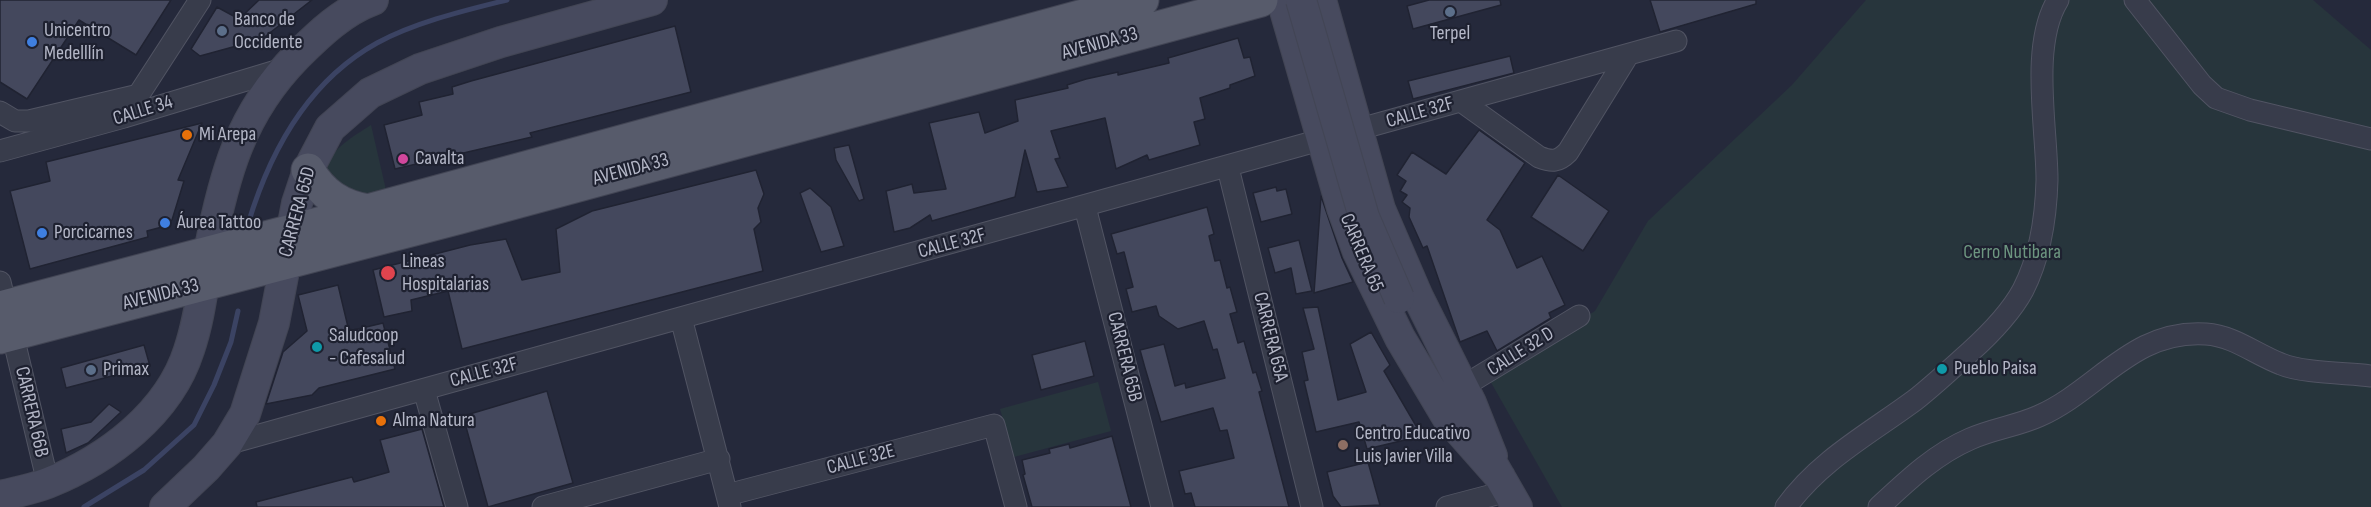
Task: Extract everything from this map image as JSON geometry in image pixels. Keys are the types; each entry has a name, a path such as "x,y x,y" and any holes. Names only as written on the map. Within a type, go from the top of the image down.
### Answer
{"main road":[{"name":"AVENIDA 33","path":"288,247 368,211 1142,0"},
{"name":"AVENIDA 33","path":"4,314 207,268 1261,0"},
{"path":"308,170 315,182 332,198 353,208 368,211"}],"street":[{"path":"124,117 200,0"},
{"path":"0,496 51,496 133,431 165,396 189,351 224,181 233,153 261,99 286,68 344,15 373,0"},
{"name":"CARRERA 65D","path":"165,507 206,468 227,444 245,414 274,323 288,247 308,170 319,144 330,128 370,93 393,80 501,42 652,0"},
{"name":"CARRERA 65","path":"1282,0 1322,141 1358,252 1400,338 1447,417 1508,492"},
{"name":"CARRERA 65","path":"1301,0 1364,217 1399,298 1508,492"},
{"name":"CARRERA 65","path":"1321,0 1380,209 1508,492"},
{"path":"1786,507 1803,484 1846,447 1916,399 1983,339 2008,313 2022,291 2033,266 2042,229 2047,180 2042,78 2048,21 2058,0"},
{"path":"2135,0 2202,85 2216,98 2250,110 2371,139"},
{"name":"CALLE 32F","path":"227,444 1228,168 1676,41"},
{"path":"1461,101 1539,157 1551,161 1561,160 1628,55"},
{"name":"CALLE 34","path":"0,151 124,117 286,68"},
{"path":"0,112 15,121 30,121 139,95"},
{"name":"CARRERA 65A","path":"1228,168 1312,507"},
{"name":"CARRERA 65B","path":"1085,207 1162,507"},
{"name":"CARRERA 66B","path":"4,314 51,496"},
{"name":"CALLE 32 D","path":"1462,387 1579,316"},
{"path":"681,318 729,501"},
{"path":"1880,507 1939,455 1970,439 2039,416 2072,397 2128,355 2168,336 2204,333 2225,336 2283,365 2371,376"},
{"path":"424,390 457,507"},
{"name":"CALLE 32E","path":"729,501 994,425 1016,507"},
{"path":"543,507 603,499 719,459"},
{"path":"1447,507 1508,492"}],"green space":[{"name":"Cerro Nutibara","path":"1866,0 2313,0 2371,50 2371,507 1562,507 1489,379 1595,311 1648,221 1792,85"},
{"path":"371,125 386,190 366,194 353,193 326,174 327,165 342,145"},
{"path":"1098,382 1111,431 1014,457 1000,409"}],"building":[{"name":"Unicentro Medelllín","path":"0,0 171,0 136,55 79,20 27,99 0,82"},
{"path":"259,0 312,0 262,39 200,56 191,49 217,7 239,19"},
{"path":"1429,0 1500,0 1501,5 1413,29 1407,6"},
{"path":"1650,0 1756,0 1756,4 1660,32"},
{"path":"675,26 691,92 530,133 532,137 395,169 384,125 422,115 419,102 453,94 452,87 471,81"},
{"path":"1238,38 1244,58 1250,57 1255,76 1230,85 1230,88 1200,98 1205,119 1194,122 1200,145 1149,160 1147,155 1116,169 1105,118 1051,131 1060,158 1055,159 1068,187 1037,192 1025,150 1015,197 932,221 930,215 910,228 894,232 886,191 912,184 914,193 946,189 929,123 979,112 985,133 1018,121 1015,100 1068,88 1067,85 1086,79 1118,72 1118,75 1169,63 1168,58"},
{"path":"1510,56 1514,73 1413,99 1408,81"},
{"path":"202,123 178,180 184,181 172,220 162,227 147,231 148,237 30,269 10,191 50,181 46,162"},
{"path":"1479,130 1525,163 1487,220 1500,230 1517,268 1542,256 1565,305 1549,313 1551,318 1497,351 1487,331 1460,342 1427,246 1423,248 1409,217 1410,208 1402,202 1407,195 1400,191 1406,181 1397,175 1412,152 1446,174"},
{"path":"849,145 864,199 859,201 836,160 834,148"},
{"path":"756,170 764,194 758,208 761,222 754,229 763,271 462,349 448,291 411,300 412,311 384,317 373,270 470,245 506,239 522,280 560,272 556,229 592,211"},
{"path":"1558,175 1609,211 1583,251 1531,217"},
{"path":"1276,187 1277,191 1286,189 1292,214 1261,222 1253,193"},
{"path":"810,188 831,207 844,246 821,252 800,193"},
{"path":"1321,196 1342,258 1353,282 1314,293"},
{"path":"1207,207 1214,234 1209,236 1215,261 1220,260 1227,288 1230,287 1237,312 1230,314 1238,343 1244,341 1253,373 1256,372 1262,391 1259,392 1289,507 1195,507 1191,493 1185,494 1179,471 1234,458 1227,430 1220,431 1213,408 1161,422 1140,350 1164,344 1175,386 1185,383 1186,388 1225,378 1217,349 1213,350 1204,321 1178,329 1159,316 1156,306 1132,312 1126,289 1133,287 1124,252 1117,254 1111,234"},
{"path":"1299,240 1312,291 1296,294 1291,268 1275,273 1268,248"},
{"path":"338,285 349,331 383,323 395,369 319,388 312,395 266,404 283,352 307,331 298,295"},
{"path":"1318,307 1338,400 1366,392 1350,344 1371,332 1390,365 1384,371 1422,436 1367,449 1359,422 1316,432 1304,381 1308,380 1302,352 1314,349 1303,308"},
{"path":"1085,341 1094,376 1041,390 1032,355"},
{"name":"Primax","path":"144,345 150,366 66,388 61,368"},
{"path":"547,391 573,483 488,507 463,416"},
{"path":"109,404 121,412 88,443 66,453 61,429 91,422"},
{"path":"422,429 444,507 257,507 256,502 352,477 354,482 389,472 380,440"},
{"path":"1112,436 1131,507 1032,507 1023,475 1025,474 1022,460 1050,453 1049,449 1069,444 1070,448"},
{"path":"1368,462 1380,505 1341,507 1333,496 1327,472"}],"waterway":[{"path":"248,224 280,145 295,120 331,77 353,59 392,36 440,18 507,0"},
{"path":"84,507 144,470 194,425 214,385 231,342 238,311"}],"place":[{"name":"Terpel","path":"1450,12"},
{"name":"Banco de Occidente","path":"222,31"},
{"name":"Unicentro Medelllín","path":"32,42"},
{"name":"Mi Arepa","path":"187,135"},
{"name":"Cavalta","path":"403,159"},
{"name":"Áurea Tattoo","path":"165,223"},
{"name":"Porcicarnes","path":"42,233"},
{"name":"Lineas Hospitalarias","path":"388,273"},
{"name":"Saludcoop - Cafesalud","path":"317,347"},
{"name":"Pueblo Paisa","path":"1942,369"},
{"name":"Primax","path":"91,370"},
{"name":"Alma Natura","path":"381,421"},
{"name":"Centro Educativo Luis Javier Villa","path":"1343,445"}]}
